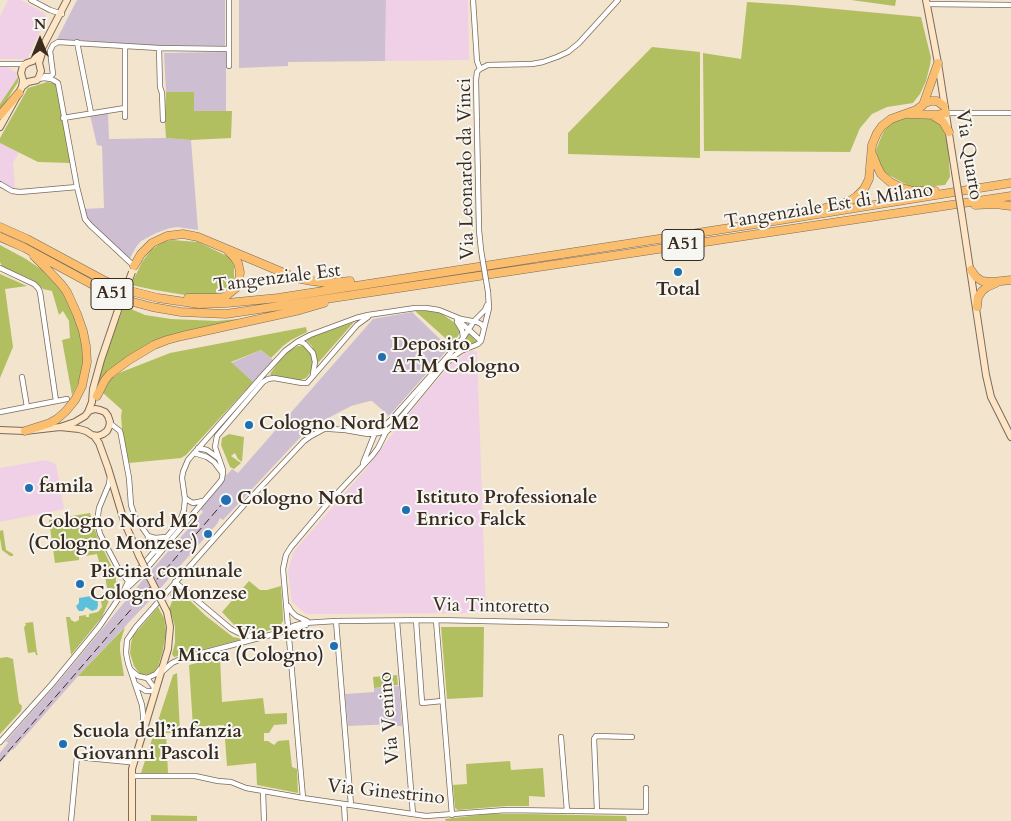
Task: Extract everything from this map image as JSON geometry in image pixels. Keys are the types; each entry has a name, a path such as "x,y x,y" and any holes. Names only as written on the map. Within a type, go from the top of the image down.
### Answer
{"highway":[{"path":"925,103 938,64"},
{"path":"0,116 20,90"},
{"path":"762,223 841,204 854,198 868,183 872,147 875,136 881,127 890,119 932,101 937,101 945,110 937,115 902,114"},
{"path":"930,114 943,122 948,132"},
{"path":"872,147 875,162 882,175 890,182 907,189 922,192 1011,182"},
{"name":"Tangenziale Est di Milano","path":"454,270 762,223 1011,182"},
{"name":"Tangenziale Est di Milano","path":"354,294 1011,196"},
{"path":"951,204 1011,206"},
{"name":"Tangenziale Est","path":"0,227 27,239 105,281 158,298 199,304 228,304 278,298 454,270"},
{"path":"133,269 141,254 152,243 172,235 188,234 282,273 312,282 342,282 454,270"},
{"name":"Tangenziale Est","path":"0,237 25,248 104,291 133,302 173,311 226,314 354,294"},
{"path":"25,248 67,292 80,322 87,356 82,386 70,406 62,415 50,423 25,431"},
{"path":"139,293 214,299 226,296 236,288 240,272 234,257 224,248"},
{"path":"971,270 985,284"},
{"path":"974,286 980,289 985,284 1008,281"},
{"path":"977,306 979,296 985,284"},
{"path":"97,396 105,380 119,367 141,352 167,340 300,310 354,294"}],"street":[{"path":"31,0 59,16"},
{"path":"0,127 20,90 22,69 35,59 40,52 68,0"},
{"path":"229,0 229,66"},
{"name":"Via Leonardo da Vinci","path":"473,0 477,61 480,69 477,72 476,80 479,223 481,250 489,299 489,308 481,340"},
{"path":"480,69 490,64 529,64 558,57 579,44 618,0"},
{"path":"926,2 1011,5"},
{"name":"Via Quarto","path":"926,2 974,286 986,374 991,397 1011,437"},
{"path":"20,90 39,77 42,53 59,16"},
{"path":"0,64 36,64 45,76 51,76 53,70 50,53 51,47 60,42 125,47 229,49"},
{"path":"78,42 91,113"},
{"path":"125,47 125,117"},
{"path":"159,48 163,120"},
{"path":"14,64 27,81 46,78 57,82 85,219 133,269 103,352 93,389 92,402 83,424 86,432"},
{"path":"63,118 125,108"},
{"path":"945,110 1011,114"},
{"path":"0,184 20,192 78,187"},
{"path":"0,268 34,284 40,292 56,401"},
{"path":"143,733 143,710 126,653 129,637 136,627 244,505 304,441 316,432 324,429 336,427 369,430 379,428 390,421 447,358 469,330 474,320 485,310 489,299"},
{"path":"0,742 66,668 182,516 185,496 182,475 187,462 286,351 297,342 315,333 362,316 415,308 438,310 461,319 474,320 484,328"},
{"path":"131,582 142,574 220,482 223,474 222,466 215,445 218,434 264,381 274,378 302,383 309,381 357,325 375,314"},
{"path":"303,798 283,568 284,561 288,551 329,502 372,456 388,430 454,356 478,344 481,340 454,316"},
{"path":"454,316 462,330 463,338"},
{"path":"297,342 307,345 315,357 315,370 309,381"},
{"path":"22,378 28,407"},
{"path":"96,382 97,396 102,410 107,415 111,424 120,431 129,478 132,509 139,524 157,548 157,557"},
{"path":"0,412 67,399"},
{"path":"0,430 25,431 60,427 75,422 96,409 102,410"},
{"path":"110,422 104,442 110,476 124,521 170,621 165,662 133,763 132,821"},
{"path":"60,427 79,429 94,436 100,436 106,432"},
{"path":"362,466 379,428"},
{"path":"324,429 375,434 388,430"},
{"path":"369,430 380,438 381,442"},
{"path":"357,433 366,440 369,447"},
{"path":"94,436 99,443 108,468"},
{"path":"198,448 208,450 220,458"},
{"path":"194,453 207,457 214,462 223,474"},
{"path":"110,476 109,484 98,508 97,522 100,534 119,570 131,582"},
{"path":"185,496 188,501 193,503 203,501"},
{"path":"148,536 158,539 168,536"},
{"name":"Via Tintoretto","path":"175,582 234,631 250,636 269,636"},
{"path":"287,605 296,616 313,623"},
{"path":"416,620 422,703 442,701"},
{"path":"436,620 452,815"},
{"name":"Via Tintoretto","path":"162,672 172,663 183,658 313,623 436,620 666,625"},
{"path":"336,621 351,805"},
{"name":"Via Venino","path":"397,621 413,814"},
{"path":"129,668 138,676 147,678 156,674 165,662"},
{"path":"147,678 156,690"},
{"path":"135,684 146,691 156,690"},
{"path":"597,811 594,739 596,736 632,737"},
{"path":"561,737 567,811"},
{"path":"71,821 76,757 133,763"},
{"name":"Via Ginestrino","path":"132,776 192,776 231,782 246,788 413,814 426,818 506,810 646,812 646,788"},
{"path":"263,791 264,821"},
{"path":"344,804 345,821"}],"shaded area":[{"path":"8,0 21,0 45,14 46,19 27,59 0,59 0,17"},
{"path":"77,0 225,0 225,46 152,45 57,39"},
{"path":"239,0 386,0 385,61 288,62 288,66 239,68"},
{"path":"386,0 468,0 469,60 385,61"},
{"path":"226,52 226,111 194,111 194,92 166,92 164,53"},
{"path":"0,67 7,67 17,73 18,77 0,104"},
{"path":"108,112 109,139 166,138 191,140 198,230 178,227 156,233 141,241 129,260 86,219 83,209 104,208 102,146 97,145 90,115"},
{"path":"0,143 19,152 13,163 14,190 0,182"},
{"path":"412,312 450,347 389,416 370,401 351,406 309,428 223,520 220,518 217,524 151,599 78,676 0,763 0,753 8,743 6,741 203,512 199,507 232,469 238,473 373,319"},
{"path":"261,350 273,360 253,382 231,363"},
{"name":"Istituto Professionale Enrico Falck","path":"472,350 477,352 486,613 306,614 292,602 288,571 294,551 366,469 399,425 452,363"},
{"path":"46,460 56,464 64,509 0,522 0,468"},
{"path":"399,686 402,726 393,724 348,726 345,694 374,692 374,688"}],"green space":[{"path":"851,0 896,0 895,6"},
{"path":"747,2 921,17 931,58 926,81 920,94 913,103 887,107 872,114 860,128 850,152 704,151 703,53 741,59"},
{"path":"652,47 700,52 700,158 568,154 568,133"},
{"path":"18,77 18,82 0,111 0,104"},
{"path":"47,82 56,84 71,163 38,162 0,143 0,138 28,88"},
{"path":"166,92 194,92 194,111 232,111 231,138 191,140 166,138"},
{"path":"912,117 938,121 944,131 948,145 950,177 945,185 913,188 883,172 877,160 876,150 886,128 891,123"},
{"path":"172,240 198,242 231,258 234,266 232,283 224,291 216,295 198,296 131,285 142,262 151,250 163,242"},
{"path":"0,245 48,274 61,290 77,319 84,358 83,374 72,395 62,340 70,338 69,321 63,311 59,315 52,291 43,289 33,280 2,266 0,262"},
{"path":"0,274 27,286 5,289 13,347 0,378"},
{"path":"124,306 145,315 171,319 217,321 238,319 167,336 151,342 114,366 99,381 103,360"},
{"path":"420,310 442,314 455,323 460,332 453,345 415,311"},
{"path":"354,322 318,363 312,346 305,339"},
{"path":"306,327 307,332 291,340 271,358 261,350 231,362 253,382 186,455 181,458 129,463 122,429 122,410 103,393 112,378 119,373 170,353"},
{"path":"469,333 477,342 457,351 456,350"},
{"path":"298,346 304,346 311,354 313,362 311,372 306,378 298,381 273,377 270,374 279,361 289,351"},
{"path":"229,434 244,437 242,462 235,453 231,456 241,463 234,469 230,467 221,445 222,438"},
{"path":"90,513 97,536 116,577 116,584 102,617 71,655 66,617 70,617 75,622 79,620 79,616 86,615 86,617 89,617 89,614 98,612 102,607 100,595 109,592 110,588 107,588 103,562 99,562 97,554 79,557 79,560 55,563 49,520"},
{"path":"3,530 6,550 13,554 13,556 2,550 0,531"},
{"path":"249,581 260,590 281,586 283,621 280,626 263,632 247,631 237,628 222,612"},
{"path":"174,590 181,592 206,616 233,637 243,639 174,657 172,654 175,643 175,627 169,609 173,599 170,595"},
{"path":"158,607 164,618 166,631 163,650 157,670 150,675 140,674 134,666 130,653 131,643 133,636"},
{"path":"33,622 38,655 35,652 28,653 24,627 25,623"},
{"path":"125,627 120,643 124,676 78,676"},
{"path":"441,627 484,627 483,697 447,699"},
{"path":"7,657 13,659 19,703 22,706 21,711 0,734 0,658"},
{"path":"220,657 222,702 263,698 265,714 287,713 287,724 274,725 269,733 264,733 264,741 274,745 278,741 289,740 292,767 297,769 298,793 257,785 256,763 227,766 224,725 193,727 189,665"},
{"path":"177,673 180,732 166,733 168,773 141,773 173,675"},
{"path":"397,675 398,685 374,688 373,677"},
{"path":"510,761 511,770 543,768 545,797 529,796 529,806 458,810 455,808 453,785 467,784 466,764"},
{"path":"488,814 626,816 627,821 446,821 445,819"},
{"path":"151,815 197,816 197,821 151,821"}],"water":[{"path":"97,595 97,609 92,611 86,607 83,611 78,610 76,606 79,603 79,598"}],"railway":[{"path":"0,761 229,496"}],"place":[{"name":"Total","path":"678,272"},
{"name":"Deposito ATM Cologno","path":"382,357"},
{"name":"Cologno Nord M2","path":"249,425"},
{"name":"famila","path":"29,488"},
{"name":"Cologno Nord","path":"226,500"},
{"name":"Istituto Professionale Enrico Falck","path":"406,510"},
{"name":"Cologno Nord M2 (Cologno Monzese)","path":"208,534"},
{"name":"Piscina comunale Cologno Monzese","path":"80,584"},
{"name":"Via Pietro Micca (Cologno)","path":"334,646"},
{"name":"Scuola dell’infanzia Giovanni Pascoli","path":"63,744"}]}
